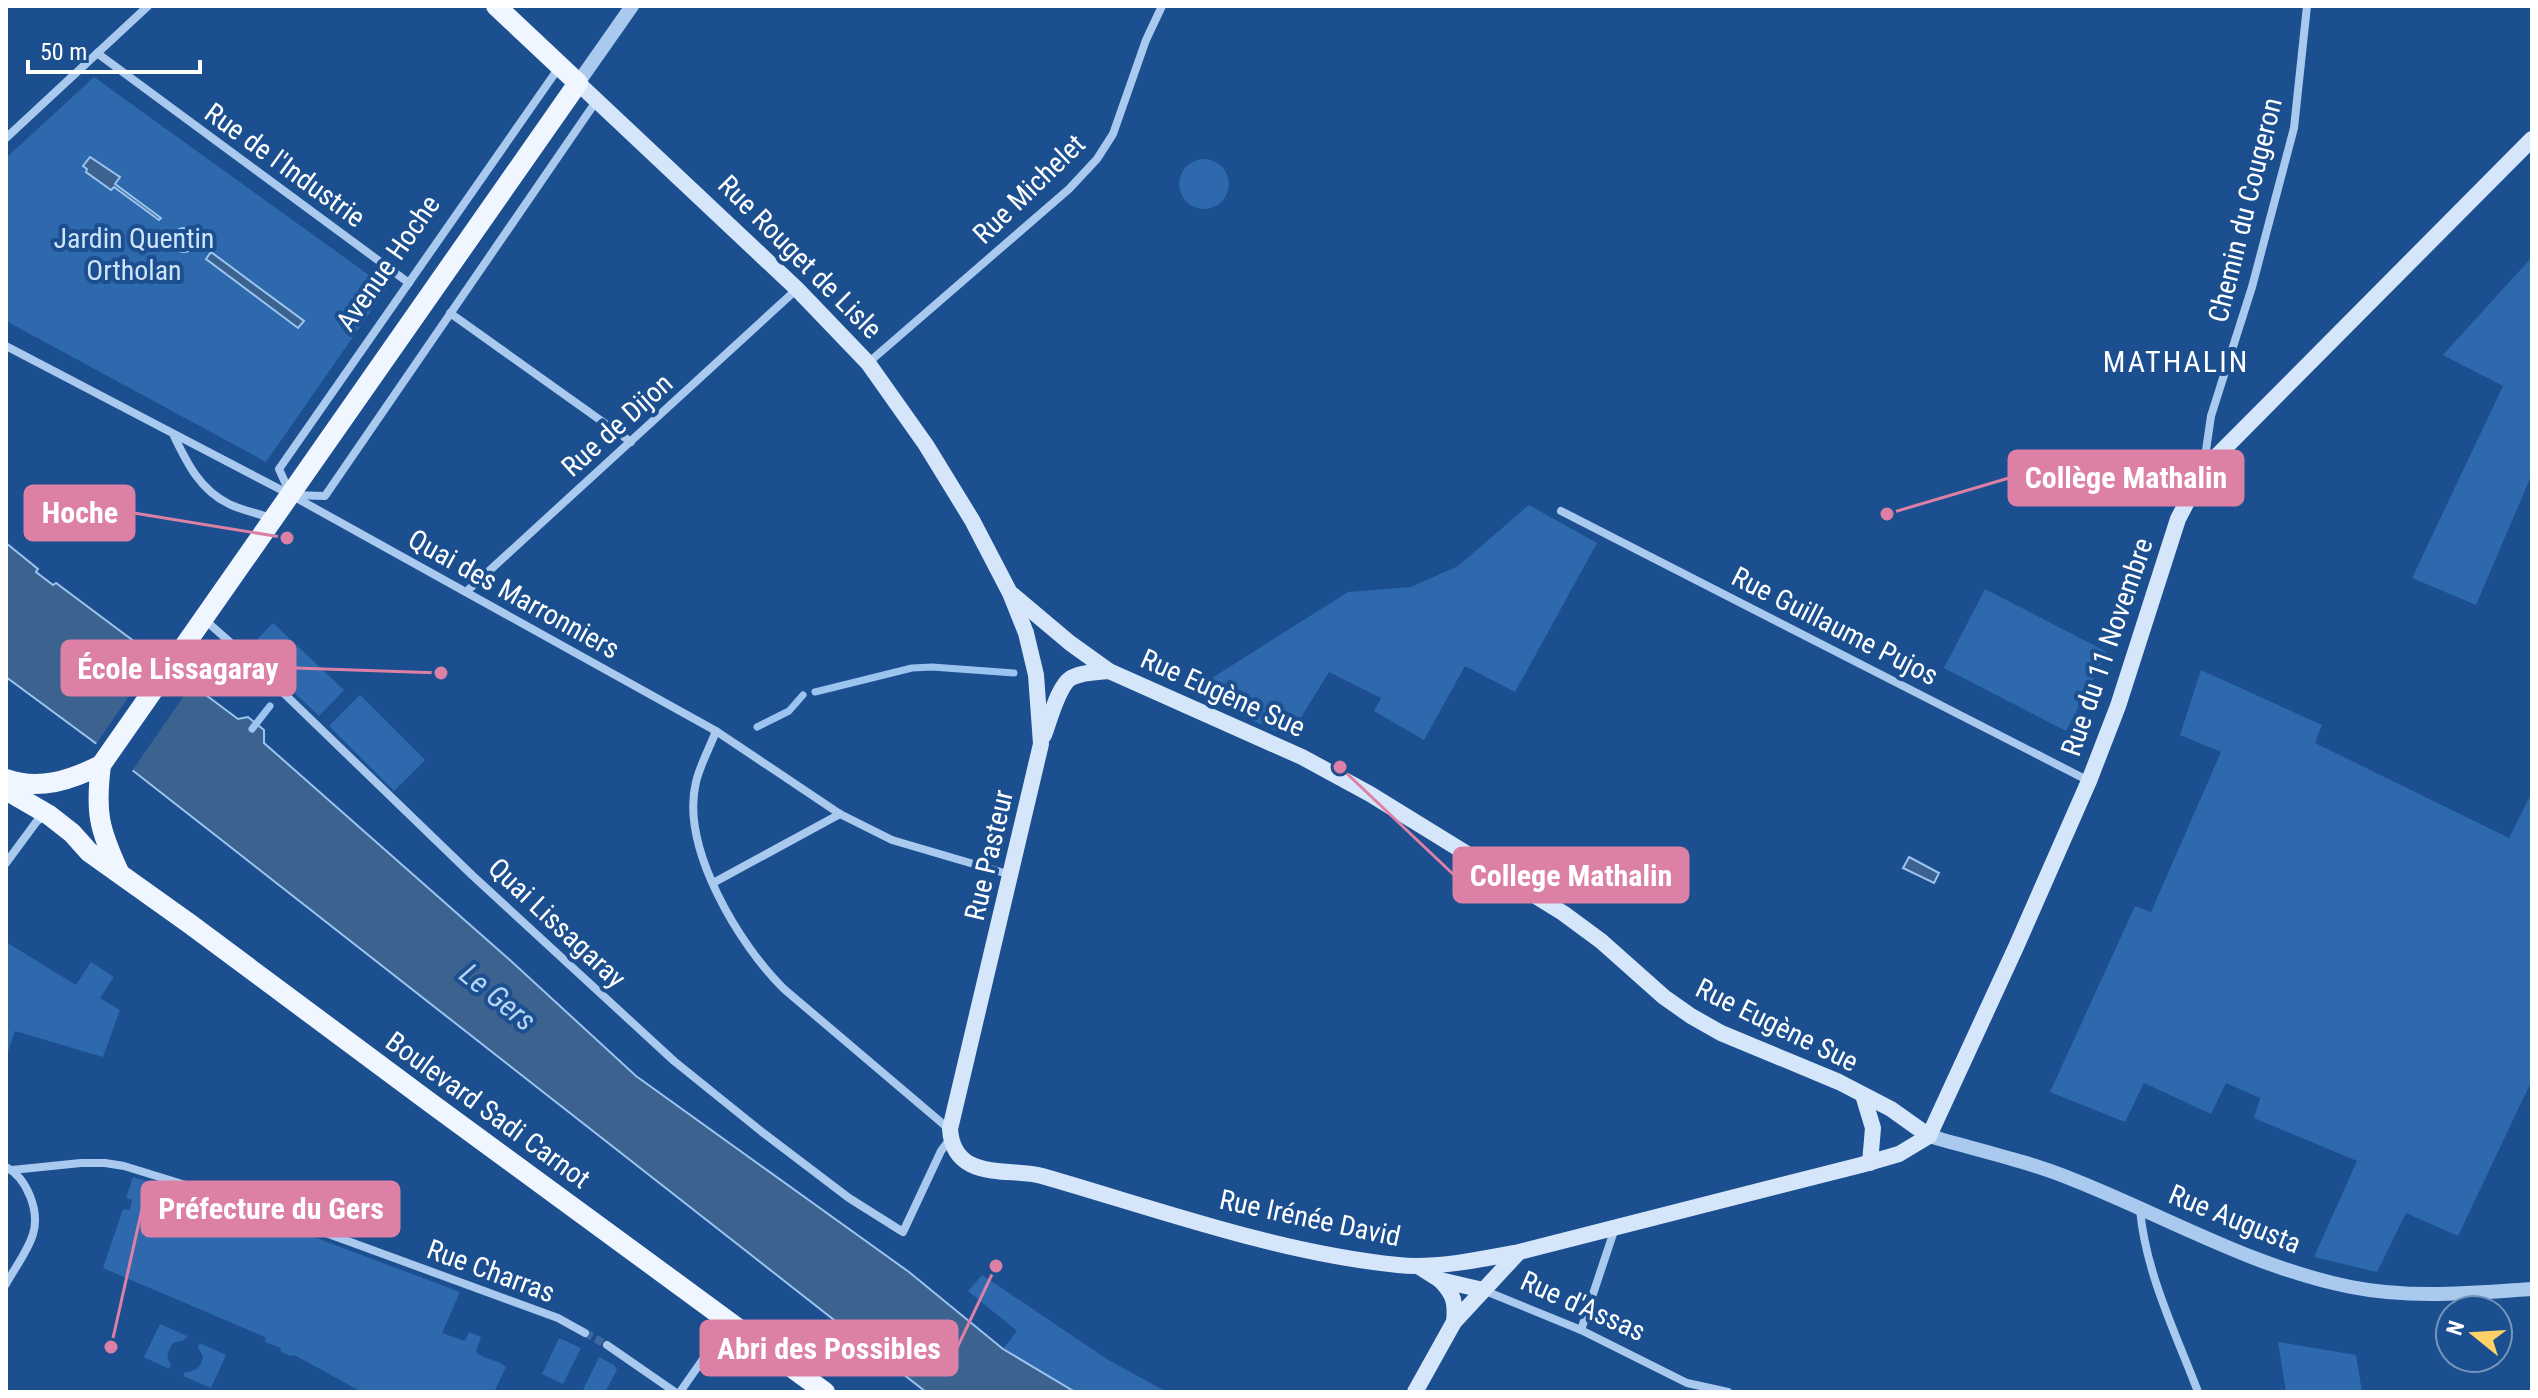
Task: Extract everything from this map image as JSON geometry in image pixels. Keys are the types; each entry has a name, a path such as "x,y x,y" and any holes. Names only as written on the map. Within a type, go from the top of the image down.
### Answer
{"main road":[{"name":"Rue Rouget de Lisle","path":"496,6 797,289 868,363 926,445 972,520 1010,593"},
{"name":"Avenue Hoche","path":"101,765 578,83"},
{"name":"Rue du 11 Novembre","path":"1929,1136 2089,781 2118,706 2178,519 2204,469 2532,139"},
{"name":"Rue Eugène Sue","path":"1010,593 1109,671 1302,757 1370,794 1573,920 1691,1016 1721,1033 1891,1109 1929,1136"},
{"name":"Rue Pasteur","path":"950,1134 1041,744 1036,675 1026,633 1010,593"},
{"name":"Rue Eugène Sue","path":"1041,744 1058,696 1069,679 1109,671"},
{"path":"6,779 32,784 52,783 74,779 101,765"},
{"name":"Boulevard Sadi Carnot","path":"101,765 99,818 103,839 119,872"},
{"name":"Boulevard Sadi Carnot","path":"6,790 49,815 72,833 89,852 825,1392"},
{"path":"1863,1095 1873,1128 1870,1163"},
{"name":"Rue Irénée David","path":"950,1134 959,1155 982,1169 1036,1174 1256,1238 1363,1260 1418,1266 1519,1252 1870,1163 1899,1154 1929,1136"},
{"path":"1415,1392 1454,1322 1519,1252"},
{"name":"Rue d'Assas","path":"1418,1266 1440,1280 1483,1290"},
{"path":"1440,1280 1450,1290 1456,1304 1454,1322"}],"street":[{"path":"6,138 148,6"},
{"path":"578,83 632,6"},
{"name":"Rue Michelet","path":"868,363 1069,189 1097,159 1113,134 1146,40 1162,6"},
{"name":"Chemin du Cougeron","path":"2204,469 2211,416 2252,287 2294,128 2307,6"},
{"name":"Rue de l'Industrie","path":"97,53 409,283"},
{"name":"Avenue Hoche","path":"291,495 279,469 560,66"},
{"path":"291,495 325,496 597,100"},
{"name":"Rue de Dijon","path":"466,592 797,289"},
{"path":"450,313 631,442"},
{"name":"Quai des Marronniers","path":"6,346 291,495 716,731 840,814 892,840 1011,875"},
{"path":"174,435 191,471 206,489 229,504 274,519"},
{"name":"Rue Guillaume Pujos","path":"1561,511 2089,781"},
{"name":"Quai Lissagaray","path":"202,624 251,661 473,876 674,1061 819,1175 903,1232 950,1134"},
{"path":"716,731 696,783 693,817 699,851 745,942 769,974 950,1134"},
{"path":"713,883 840,814"},
{"path":"6,863 37,821 49,815"},
{"name":"Rue Augusta","path":"1929,1136 2072,1179 2302,1275 2397,1294 2446,1295 2532,1289"},
{"name":"Rue Charras","path":"9,1169 105,1163 158,1176 244,1203 558,1318 585,1333"},
{"path":"6,1284 34,1233 30,1196 9,1169"},
{"path":"2140,1209 2148,1259 2198,1392"},
{"path":"1581,1330 1615,1227"},
{"name":"Rue d'Assas","path":"1483,1290 1581,1330 1685,1388 1728,1392"},
{"path":"607,1345 678,1392 729,1321"}],"green space":[{"name":"Jardin Quentin Ortholan","path":"94,77 387,288 266,462 6,321 6,158"},
{"path":"1204,159 1222,166 1229,184 1222,202 1204,209 1186,202 1179,184 1186,166"},
{"path":"2532,257 2532,474 2476,605 2412,578 2503,386 2443,355"},
{"path":"1529,505 1597,543 1515,692 1465,666 1424,740 1374,711 1381,698 1329,672 1289,737 1198,693 1201,685 1348,592 1411,587 1458,566"},
{"path":"1985,589 2107,652 2066,731 1944,668"},
{"path":"273,623 344,690 319,716 248,649"},
{"path":"2201,670 2322,725 2315,743 2509,838 2532,792 2532,1080 2458,1236 2406,1213 2377,1272 2314,1257 2357,1161 2254,1118 2260,1098 2226,1083 2211,1114 2144,1083 2125,1122 2050,1092 2135,906 2151,912 2221,752 2180,735"},
{"path":"360,695 425,760 394,791 329,726"},
{"path":"6,942 76,985 91,962 114,977 100,998 120,1010 103,1057 15,1031 6,1057"},
{"path":"133,1177 242,1210 460,1292 442,1333 465,1341 469,1332 481,1337 476,1351 506,1367 494,1392 362,1392 298,1357 280,1351 281,1348 265,1342 266,1338 260,1335 103,1268 123,1209 130,1210 132,1200 126,1198"},
{"path":"982,1275 1110,1361 1167,1392 1075,1392 1003,1349 1017,1331 968,1291"},
{"path":"160,1324 187,1336 170,1348 169,1369 144,1357"},
{"path":"559,1338 581,1348 563,1384 542,1374"},
{"path":"2278,1342 2356,1355 2362,1392 2286,1392"},
{"path":"200,1343 226,1355 211,1388 183,1376 201,1364"},
{"path":"599,1357 617,1370 605,1392 582,1392"}],"water":[{"path":"90,157 120,177 115,184 161,218 159,220 114,187 111,190 86,172 83,166"},
{"path":"184,228 193,231 196,240 193,249 184,252 175,249 172,240 175,231"},
{"path":"211,252 304,321 298,328 206,259"},
{"name":"Le Gers","path":"6,543 53,585 56,583 238,719 248,717 264,730 264,743 636,1076 909,1272 1003,1349 1075,1392 926,1392 136,773 6,677"},
{"path":"1909,857 1939,873 1934,883 1903,868"}],"pier":[{"path":"158,654 194,681 130,774 94,747"}],"waterway":[{"path":"815,692 912,668 1014,673"},
{"path":"757,727 789,711 803,695"},
{"path":"252,729 270,706"}],"tunnel":[{"path":"585,1333 607,1345"}],"place":[{"name":"Collège Mathalin","path":"1887,514"},
{"name":"Hoche","path":"287,538"},
{"name":"École Lissagaray","path":"441,673"},
{"name":"College Mathalin","path":"1340,767"},
{"name":"Abri des Possibles","path":"996,1266"},
{"name":"Préfecture du Gers","path":"111,1347"}],"district":[{"name":"MATHALIN","path":"2176,361"}]}
